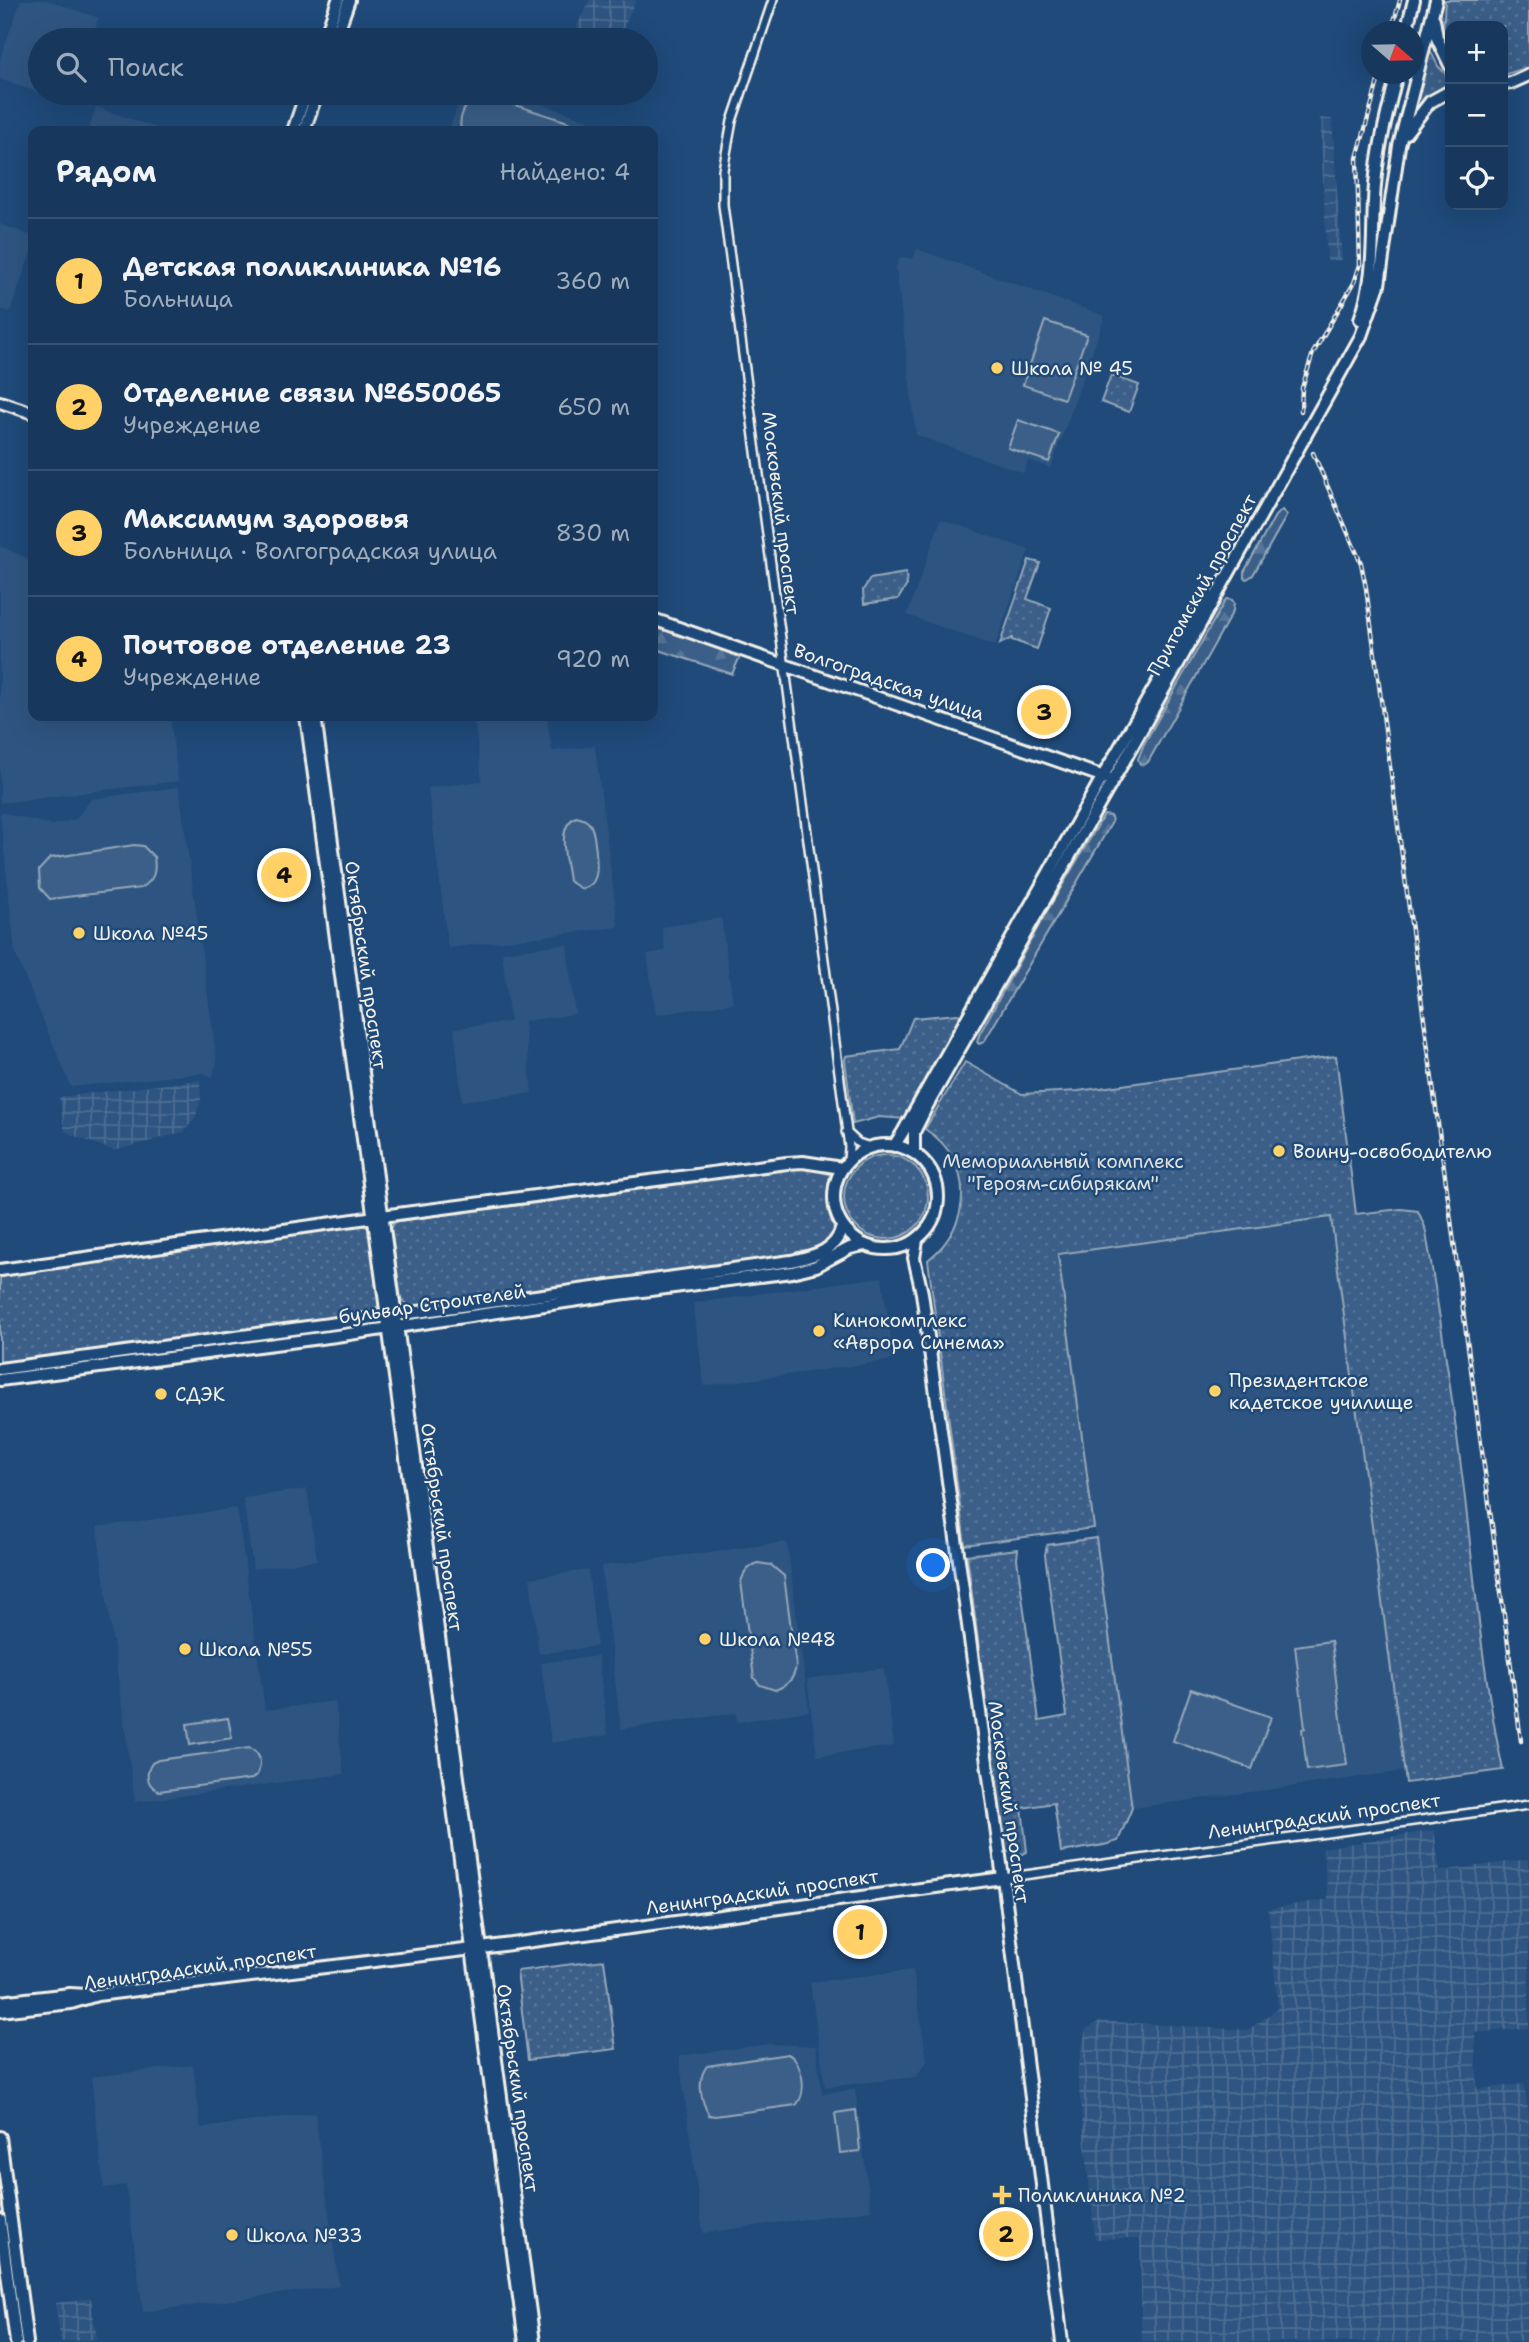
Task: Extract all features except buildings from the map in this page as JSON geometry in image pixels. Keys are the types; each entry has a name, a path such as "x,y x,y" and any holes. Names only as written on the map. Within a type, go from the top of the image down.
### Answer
{"main road":[{"path":"328,28 338,0"},
{"path":"339,28 349,0"},
{"path":"1409,21 1414,0"},
{"name":"Притомский проспект","path":"894,1146 1361,336 1379,285 1399,146 1436,0"},
{"path":"1433,15 1437,38 1445,55"},
{"path":"1508,83 1529,75"},
{"name":"Притомский проспект","path":"914,1153 914,1132 927,1106 1356,331 1371,286 1378,154 1395,84"},
{"path":"1399,146 1411,124 1430,102 1445,94"},
{"path":"295,126 302,105"},
{"path":"305,126 313,105"},
{"path":"1375,186 1381,197 1387,197 1393,192"},
{"path":"0,402 28,411"},
{"name":"Волгоградская улица","path":"658,621 1108,779"},
{"name":"Октябрьский проспект","path":"307,721 378,1217"},
{"name":"Октябрьский проспект","path":"316,721 525,2342"},
{"path":"893,1250 917,1240 930,1225 938,1199 932,1172 914,1153 894,1146 870,1147 845,1165 834,1188 834,1209 842,1227 864,1245 893,1250 908,1258 915,1268"},
{"path":"0,1270 787,1163 845,1165"},
{"name":"бульвар Строителей","path":"0,1380 798,1259 818,1254 834,1245 842,1227"},
{"name":"Московский проспект","path":"917,1240 914,1251 915,1268 922,1293 1003,1878 1062,2342"},
{"name":"бульвар Строителей","path":"0,1369 792,1272 816,1266 850,1248 864,1245"},
{"name":"Ленинградский проспект","path":"0,2011 71,2003 97,1995 1003,1878"},
{"name":"Октябрьский проспект","path":"476,1948 534,2342"},
{"path":"0,2002 71,1994 97,1995"},
{"path":"0,2137 27,2342"},
{"path":"0,2220 16,2342"}],"street":[{"name":"Московский проспект","path":"773,0 732,121 723,170 723,205 846,1132 845,1165"},
{"path":"846,1132 858,1143 870,1147"},
{"name":"Ленинградский проспект","path":"1003,1878 1529,1805"}],"shaded area":[{"path":"21,0 47,0 99,18 95,28 28,28 28,89 0,79 0,59"},
{"path":"589,0 636,0 623,28 576,28"},
{"path":"458,105 545,105 588,120 589,126 451,126"},
{"path":"96,107 151,126 90,126"},
{"path":"1320,118 1332,119 1342,260 1327,261"},
{"path":"0,224 28,234 28,261 10,312 0,309"},
{"name":"Школа № 45","path":"917,249 1105,316 1051,468 1028,460 1024,473 916,435 896,268 900,257 913,259"},
{"path":"941,519 1029,550 995,646 907,615"},
{"path":"0,546 28,559 28,721 171,721 178,781 0,803"},
{"path":"475,721 548,721 552,751 595,746 618,927 448,948 428,788 482,781"},
{"name":"Школа №45","path":"179,787 217,1062 212,1078 204,1073 71,1087 15,953 0,812 52,825 76,819 91,799"},
{"path":"721,918 733,1003 656,1015 647,954 665,951 662,927"},
{"path":"567,944 575,1014 524,1021 532,1093 462,1101 454,1028 510,1022 502,952"},
{"path":"200,1080 201,1100 195,1118 184,1132 114,1151 65,1132 59,1097"},
{"name":"Президентское кадетское училище","path":"1331,1217 1405,1771 1132,1808 1058,1254"},
{"path":"882,1277 894,1360 704,1386 693,1303"},
{"path":"307,1489 317,1560 253,1569 243,1498"},
{"name":"Школа №55","path":"237,1508 265,1710 335,1701 344,1774 135,1802 97,1527"},
{"name":"Школа №48","path":"787,1542 809,1711 737,1722 736,1713 621,1729 601,1566"},
{"path":"588,1570 597,1646 539,1654 530,1578"},
{"path":"598,1656 608,1735 551,1743 541,1663"},
{"path":"884,1668 894,1746 817,1756 807,1679"},
{"path":"1434,1830 1440,1871 1529,1859 1529,2028 1475,2033 1477,2089 1524,2084 1529,2115 1529,2342 1142,2342 1140,2238 1095,2239 1077,2071 1086,2029 1100,2021 1248,2030 1278,2008 1268,1909 1328,1899 1323,1848"},
{"path":"913,1970 927,2061 916,2077 825,2087 810,1982"},
{"path":"770,2044 816,2046 822,2094 855,2089 871,2210 703,2233 679,2056"},
{"name":"Школа №33","path":"193,2065 201,2128 315,2113 339,2286 143,2312 126,2185 104,2188 91,2077"},
{"path":"91,2298 97,2339 61,2342 55,2303"}],"green space":[{"path":"1445,0 1529,0 1529,67 1508,73 1508,21 1445,21 1445,35 1443,30"},
{"path":"1429,48 1445,74 1445,92 1410,121 1420,84 1424,84 1424,67"},
{"path":"467,105 515,105 568,122 572,126 460,126"},
{"path":"1045,321 1087,335 1064,399 1023,385"},
{"path":"1111,375 1139,385 1129,412 1101,402"},
{"path":"1018,420 1059,434 1049,462 1008,448"},
{"path":"1282,510 1287,515 1253,575 1244,578 1244,572 1275,516"},
{"path":"1029,560 1040,563 1027,599 1051,608 1037,649 1012,638 1000,644"},
{"path":"906,573 907,585 898,599 864,604 863,590 870,579"},
{"path":"1226,599 1234,603 1233,611 1148,762 1140,764 1138,759 1144,744"},
{"path":"658,622 743,650 732,674 658,650"},
{"path":"1104,815 1111,816 1112,822 984,1042 979,1044 979,1035 1043,918"},
{"path":"576,817 591,826 596,852 597,868 594,880 582,889 569,881 564,846 566,829"},
{"path":"134,845 143,846 154,857 154,875 141,888 50,899 40,888 39,870 50,858"},
{"path":"958,1014 963,1017 906,1119 879,1117 853,1124 846,1056 900,1049 913,1018"},
{"name":"Мемориальный комплекс \"Героям-сибирякам\"","path":"1336,1056 1356,1214 1401,1209 1418,1211 1425,1227 1455,1424 1485,1666 1503,1770 1406,1783 1331,1217 1058,1254 1094,1528 965,1545 928,1260 943,1246 954,1229 960,1212 962,1193 960,1175 953,1158 941,1142 925,1129 965,1062 1022,1094 1078,1091"},
{"path":"886,1155 909,1162 921,1174 928,1197 921,1220 909,1232 886,1239 863,1232 851,1220 844,1197 851,1174 863,1162"},
{"path":"790,1168 818,1169 830,1175 827,1197 835,1234 824,1245 809,1252 419,1306 408,1305 401,1299 391,1229 394,1223 399,1221"},
{"path":"363,1225 371,1229 380,1304 370,1313 0,1364 0,1275"},
{"path":"1096,1538 1132,1808 1118,1841 1061,1852 1054,1803 1022,1808 1027,1852 1023,1854 1005,1851 967,1555 1018,1549 1017,1559 1039,1721 1067,1716 1045,1555 1047,1545"},
{"path":"758,1563 771,1565 784,1576 796,1666 790,1681 775,1690 760,1685 754,1678 741,1582 747,1570"},
{"path":"1331,1641 1347,1765 1307,1770 1295,1646"},
{"path":"1191,1689 1271,1717 1252,1769 1173,1741"},
{"path":"228,1718 232,1738 190,1745 187,1724"},
{"path":"250,1748 259,1756 260,1763 257,1775 252,1779 159,1791 151,1786 148,1779 152,1763 158,1760"},
{"path":"604,1960 616,2049 528,2060 517,1971"},
{"path":"788,2054 797,2064 802,2078 802,2093 796,2105 709,2115 701,2090 707,2066"},
{"path":"856,2110 860,2151 840,2153 835,2113"}],"railway":[{"path":"1394,21 1400,0"},
{"path":"1301,411 1302,388 1313,353 1354,283 1360,265 1357,158 1377,84"},
{"path":"1313,453 1361,563 1366,588 1521,1741"}],"place":[{"name":"Школа № 45","path":"997,368"},
{"name":"Максимум здоровья","path":"1044,712"},
{"name":"Почтовое отделение 23","path":"284,875"},
{"name":"Школа №45","path":"79,933"},
{"name":"Воину-освободителю","path":"1279,1151"},
{"name":"Кинокомплекс «Аврора Синема»","path":"819,1331"},
{"name":"Президентское кадетское училище","path":"1215,1391"},
{"name":"СДЭК","path":"161,1394"},
{"name":"Школа №48","path":"705,1639"},
{"name":"Школа №55","path":"185,1649"},
{"name":"Детская поликлиника №16","path":"860,1932"},
{"name":"Поликлиника №2","path":"1002,2195"},
{"name":"Отделение связи №650065","path":"1006,2234"},
{"name":"Школа №33","path":"232,2235"}]}
